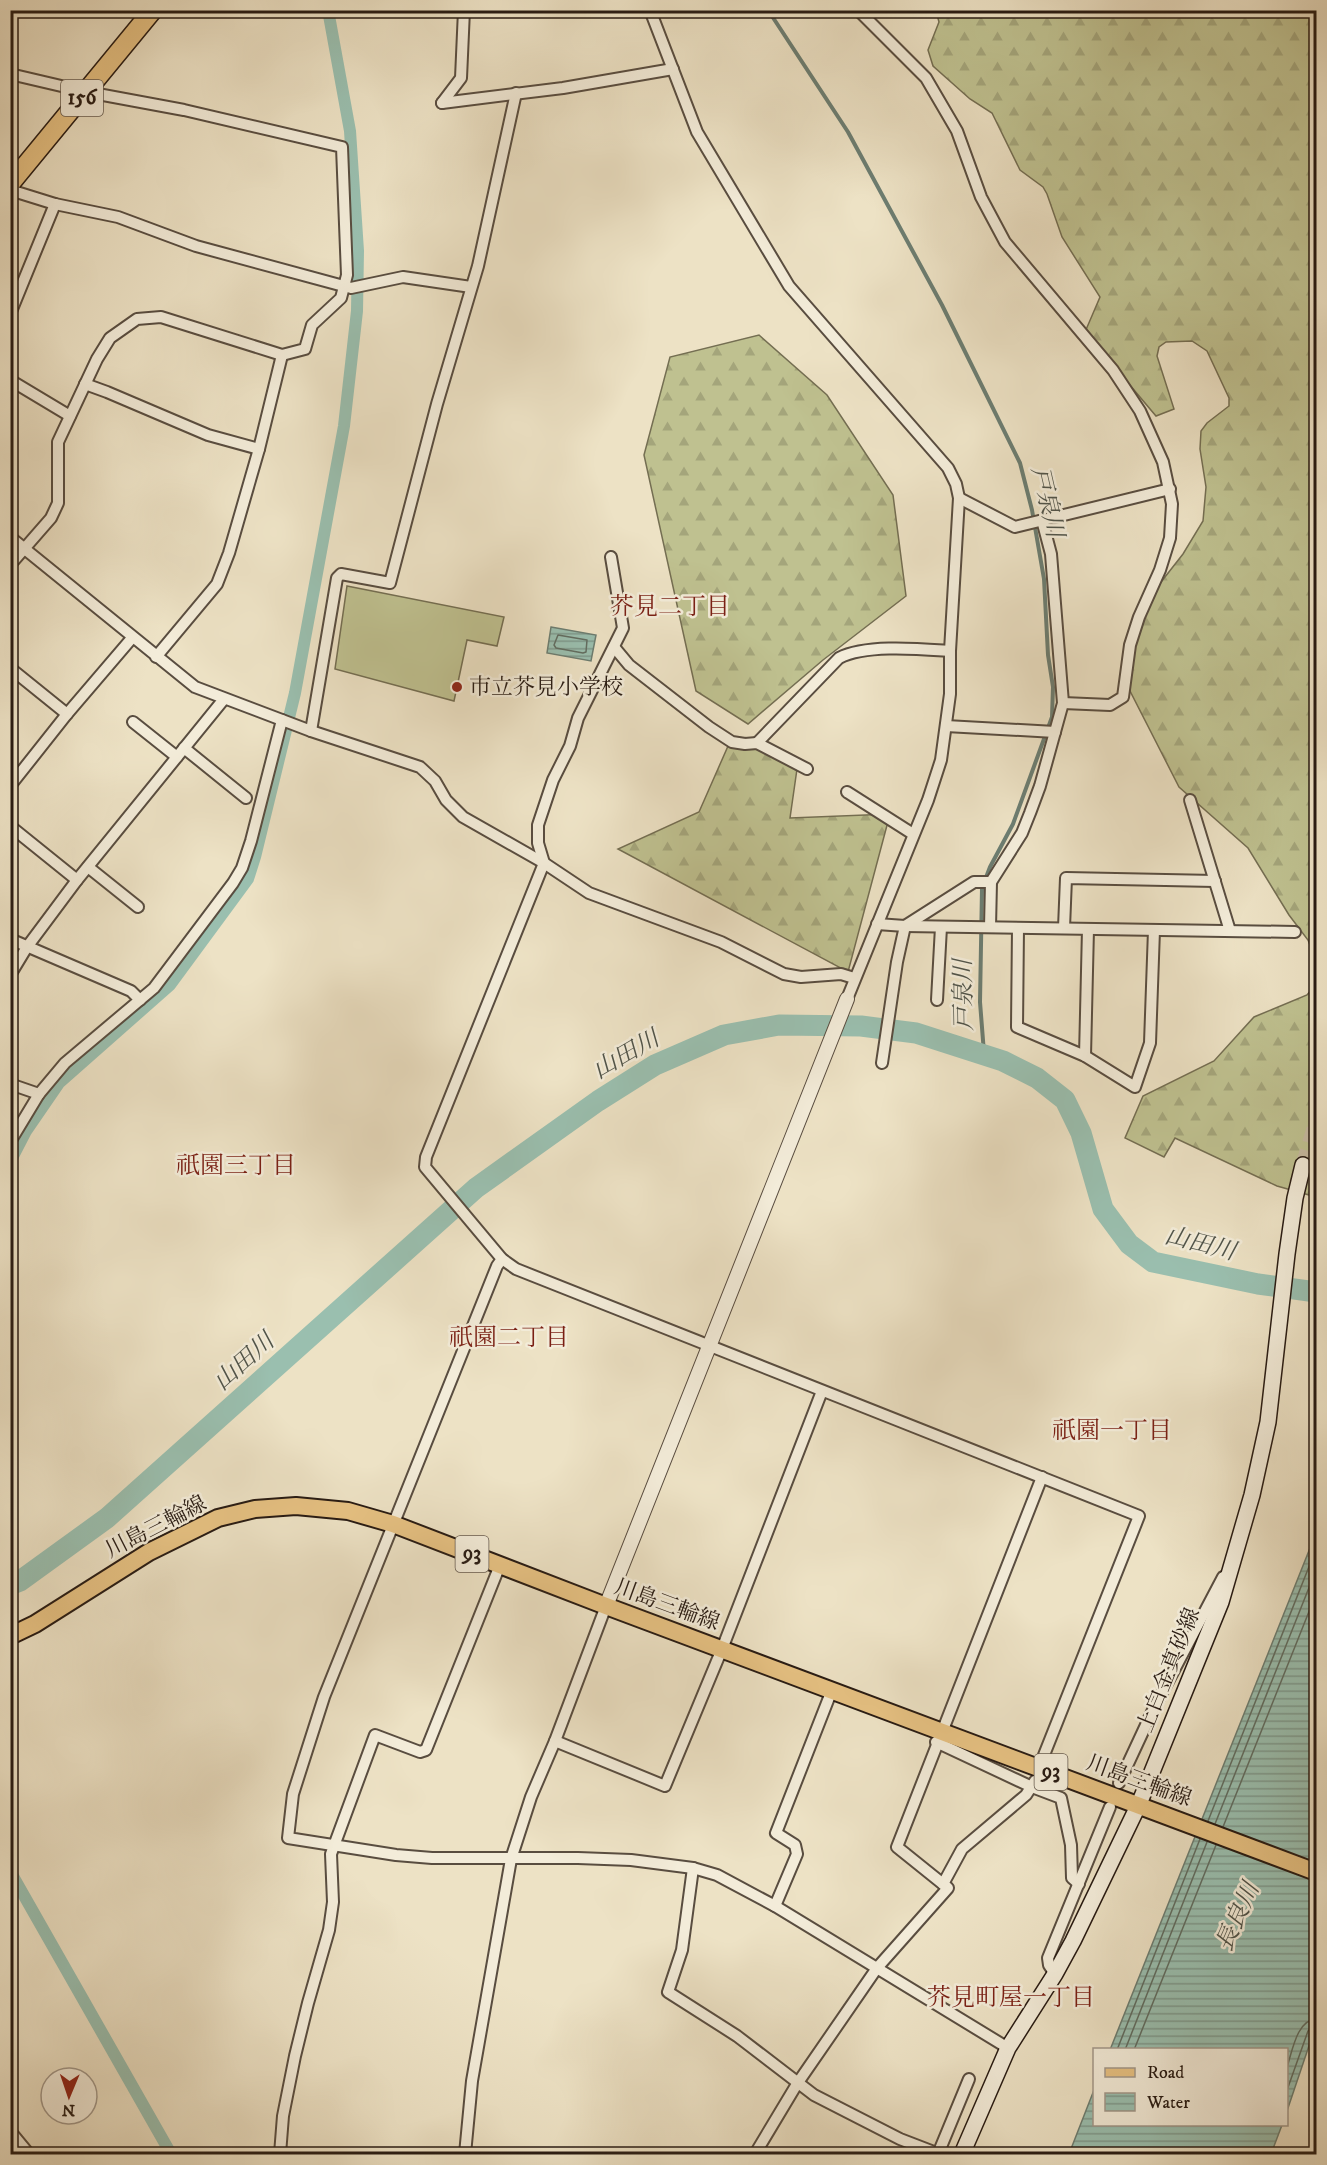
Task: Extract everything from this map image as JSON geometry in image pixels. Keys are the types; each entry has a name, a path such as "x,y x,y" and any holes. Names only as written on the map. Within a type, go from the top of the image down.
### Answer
{"highway":[{"name":"156","path":"10,184 153,10"}],"main road":[{"name":"上白金真砂線","path":"962,2154 1008,2048 1073,1941 1139,1804 1221,1602 1239,1545 1268,1422 1287,1254 1295,1198 1303,1165"},
{"name":"川島三輪線","path":"10,1636 35,1623 149,1552 218,1518 255,1509 296,1506 348,1511 393,1524 832,1690 939,1737 1139,1804 1317,1872"}],"street":[{"path":"464,10 461,78 442,103 563,88 672,69"},
{"path":"465,2154 472,2080 511,1859 531,1797 711,1346 854,978 928,800 941,760 951,694 950,651 959,498 956,484 948,468 789,286 697,132 650,10"},
{"path":"858,10 926,78 957,131 981,197 1005,242 1113,370 1140,411 1163,462 1172,504 1170,538 1130,645 1124,697 1110,705 1063,703"},
{"path":"10,74 87,92 184,110 342,147 348,287 341,298 312,325 304,349 282,355 162,317 137,319 110,338 58,442 58,503 51,518 10,565"},
{"path":"311,731 338,578 341,574 390,583 439,395 478,266 516,93"},
{"path":"10,190 55,204 118,217 196,246 348,287 403,277 471,287"},
{"path":"10,314 55,204"},
{"path":"156,657 217,584 229,553 259,449 282,355"},
{"path":"10,380 70,416"},
{"path":"85,384 208,435 259,449"},
{"path":"959,498 1015,527 1170,489"},
{"path":"905,926 984,882 1022,833 1040,786 1063,703 1051,554 1036,522"},
{"path":"10,537 195,687 311,731 420,767 435,781 446,800 463,817 543,863 589,893 721,942 784,974 801,977 841,974 854,978"},
{"path":"611,557 622,628 578,718 570,746 553,780 538,825 538,843 543,863 426,1157 425,1167 502,1259 516,1269 1139,1516 1044,1755"},
{"path":"10,786 132,638"},
{"path":"614,647 629,665 732,742 757,743 807,770"},
{"path":"757,743 838,658 849,652 906,648 950,651"},
{"path":"10,668 68,714"},
{"path":"10,975 27,947 77,880 224,699"},
{"path":"10,1142 39,1094 65,1063 154,987 233,883 242,868 251,841 282,720"},
{"path":"132,722 246,798"},
{"path":"946,726 1055,732"},
{"path":"847,792 913,834"},
{"path":"1190,800 1230,931"},
{"path":"10,826 77,880"},
{"path":"88,867 138,907"},
{"path":"1064,928 1066,878 1215,881"},
{"path":"982,927 984,882"},
{"path":"877,924 1295,932"},
{"path":"882,1057 905,926"},
{"path":"937,1000 941,927"},
{"path":"1018,928 1017,1028 1085,1056 1135,1087 1150,1043 1154,930"},
{"path":"1085,1056 1088,929"},
{"path":"10,939 131,991 140,1000"},
{"path":"10,1084 39,1094"},
{"path":"502,1259 497,1266 324,1698 293,1794 288,1838 423,1858 578,1858 631,1860 693,1868 717,1875 775,1906 1008,2048"},
{"path":"555,1741 665,1786 722,1649 822,1391"},
{"path":"755,2154 797,2084 878,1968 948,1888 897,1847 1042,1477"},
{"path":"1119,1783 1153,1710 1239,1545"},
{"path":"280,2154 283,2116 295,2056 329,1930 333,1902 331,1854 334,1844 375,1735 420,1752 426,1750 500,1565"},
{"path":"775,1906 797,1854 795,1845 776,1833 832,1690"},
{"path":"939,1737 1061,1798 1071,1845 1072,1878 1079,1884"},
{"path":"943,1884 962,1849 1026,1795 1034,1784"},
{"path":"1055,1974 1049,1965 1048,1958 1110,1807"},
{"path":"693,1868 682,1950 668,1992 737,2036 814,2095 900,2139 939,2154 969,2079"},
{"path":"10,2131 29,2154"}],"green space":[{"path":"936,11 1316,11 1316,960 1308,940 1289,915 1248,848 1179,787 1128,687 1130,644 1154,591 1183,554 1203,521 1206,487 1200,449 1201,431 1207,423 1229,406 1229,398 1207,351 1192,341 1166,342 1159,347 1157,356 1174,409 1156,416 1085,332 1100,297 1062,237 1043,187 1020,170 992,113 970,99 933,66 928,50 939,22"},
{"path":"759,335 827,395 893,495 906,596 823,660 748,724 696,691 644,455 670,357"},
{"path":"347,586 504,617 497,646 467,640 454,701 335,669"},
{"path":"732,737 797,769 790,818 890,814 848,972 618,849 699,812"},
{"path":"1316,984 1316,1197 1277,1186 1175,1138 1164,1157 1125,1138 1143,1096 1214,1061 1254,1017 1307,995"}],"water":[{"path":"551,627 596,635 591,661 547,653"},
{"name":"長良川","path":"1316,1533 1316,2025 1288,2108 1288,2048 1111,2048"},
{"path":"1093,2093 1093,2126 1282,2126 1271,2154 1069,2154"}],"waterway":[{"path":"10,1162 26,1131 59,1083 170,985 248,879 255,857 295,693 344,426 357,311 358,251 350,131 328,10"},
{"name":"戸泉川","path":"768,10 848,132 942,305 1020,463 1032,510 1044,579 1048,655 1053,687 1052,717 1013,824 990,867 982,888 980,1002 984,1053"},
{"name":"山田川","path":"10,1585 20,1581 107,1518 476,1188 598,1101 655,1065 724,1035 779,1025 861,1026 916,1033 1003,1061 1037,1078 1065,1100 1081,1133 1103,1209 1129,1244 1153,1262 1258,1284 1316,1292"},
{"path":"10,1871 171,2154"}],"tunnel":[{"path":"1303,1165 1316,1122"}],"place":[{"name":"市立芥見小学校","path":"457,687"}],"district":[{"name":"芥見二丁目","path":"670,607"},
{"name":"祇園三丁目","path":"236,1166"},
{"name":"祇園二丁目","path":"509,1338"},
{"name":"祇園一丁目","path":"1112,1431"},
{"name":"芥見町屋一丁目","path":"1011,1998"}]}
